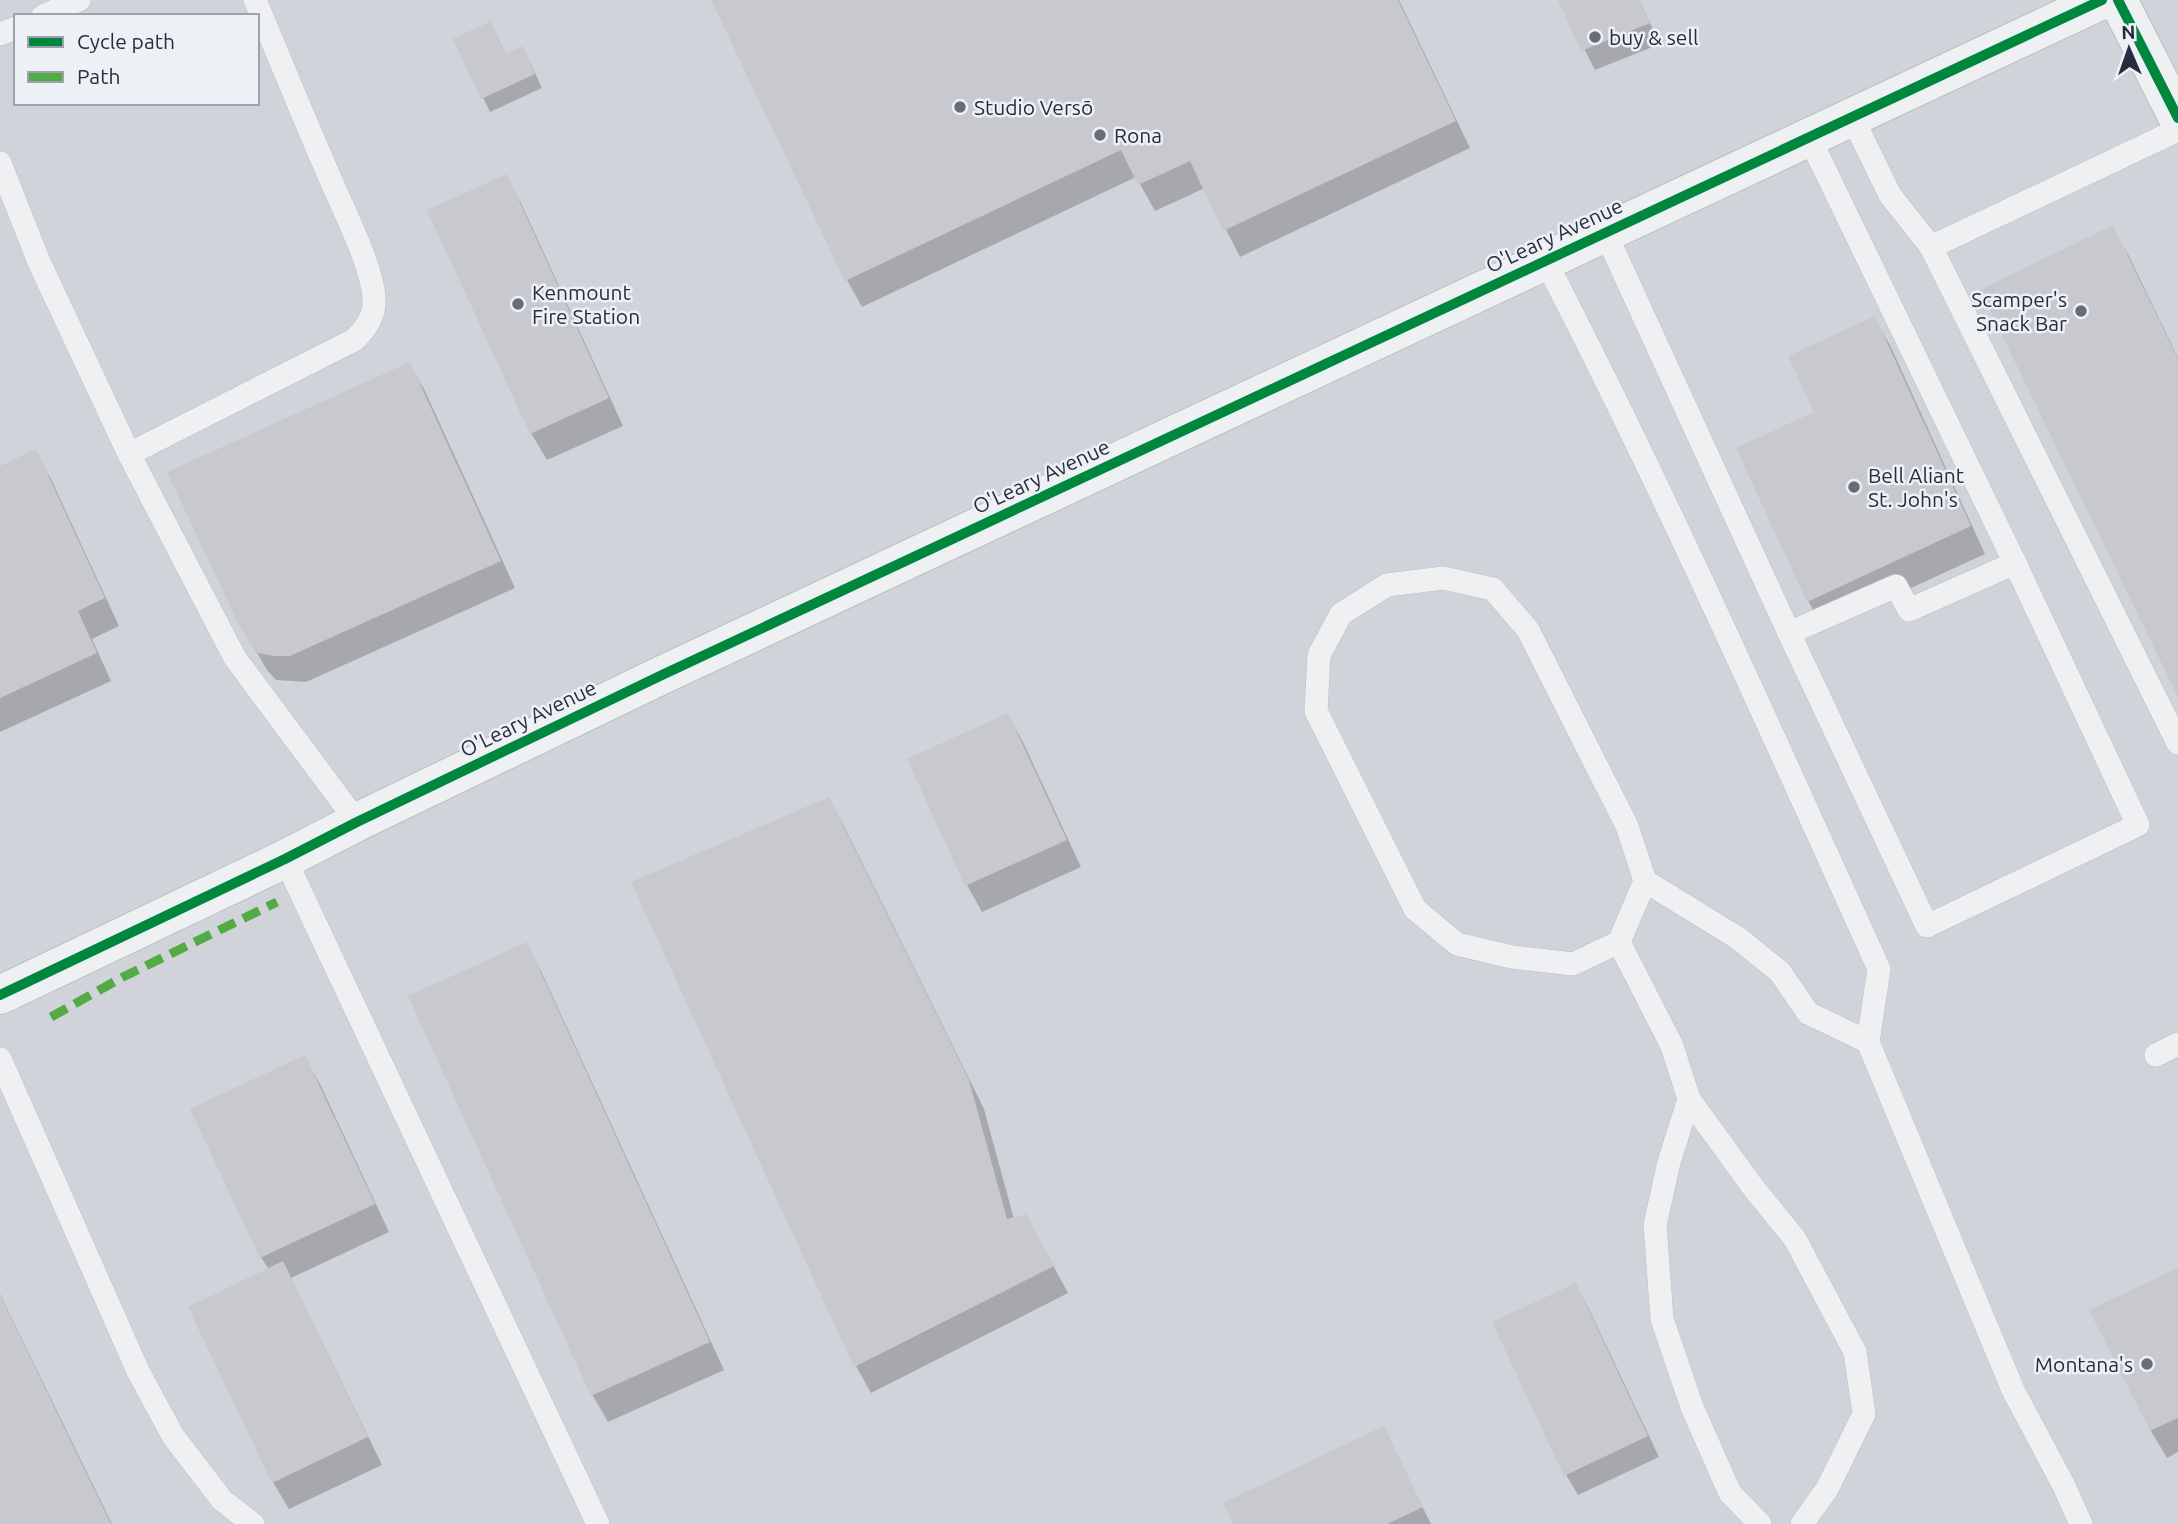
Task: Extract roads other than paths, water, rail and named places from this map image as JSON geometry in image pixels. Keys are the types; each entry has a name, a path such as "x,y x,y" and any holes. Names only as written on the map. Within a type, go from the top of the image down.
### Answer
{"street":[{"name":"O'Leary Avenue","path":"0,995 649,681 2102,0"},
{"path":"2118,0 2178,118"}],"lane":[{"path":"48,14 79,0"},
{"path":"129,454 354,340 366,330 372,316 375,299 371,278 255,0"},
{"path":"1852,117 1890,195 1931,247 2178,743"},
{"path":"1931,247 2178,130"},
{"path":"1605,232 1927,926 2138,825 1809,137"},
{"path":"0,163 39,262 129,454 235,657 357,822"},
{"path":"1545,260 1661,492 1879,969 1868,1042 2013,1390 2081,1524"},
{"path":"1789,633 1896,586 1909,610 2015,563"},
{"path":"1645,881 1619,942 1573,964 1512,957 1457,944 1415,909 1316,711 1319,655 1341,614 1387,585 1443,578 1493,589 1528,630 1627,826 1645,881 1738,938 1780,972 1808,1013 1868,1042"},
{"path":"285,859 598,1524"},
{"path":"1619,942 1672,1046 1689,1100 1795,1239 1855,1352 1864,1414 1827,1489 1802,1524"},
{"path":"2156,1055 2178,1044"},
{"path":"0,1059 138,1371 173,1436 222,1500 253,1524"},
{"path":"1689,1100 1669,1162 1655,1225 1662,1319 1692,1407 1730,1493 1759,1524"}],"place":[{"name":"buy & sell","path":"1595,37"},
{"name":"Studio Versō","path":"960,107"},
{"name":"Rona","path":"1100,135"},
{"name":"Kenmount Fire Station","path":"518,304"},
{"name":"Scamper's Snack Bar","path":"2081,311"},
{"name":"Bell Aliant St. John's","path":"1854,487"},
{"name":"Montana's","path":"2147,1364"}]}
